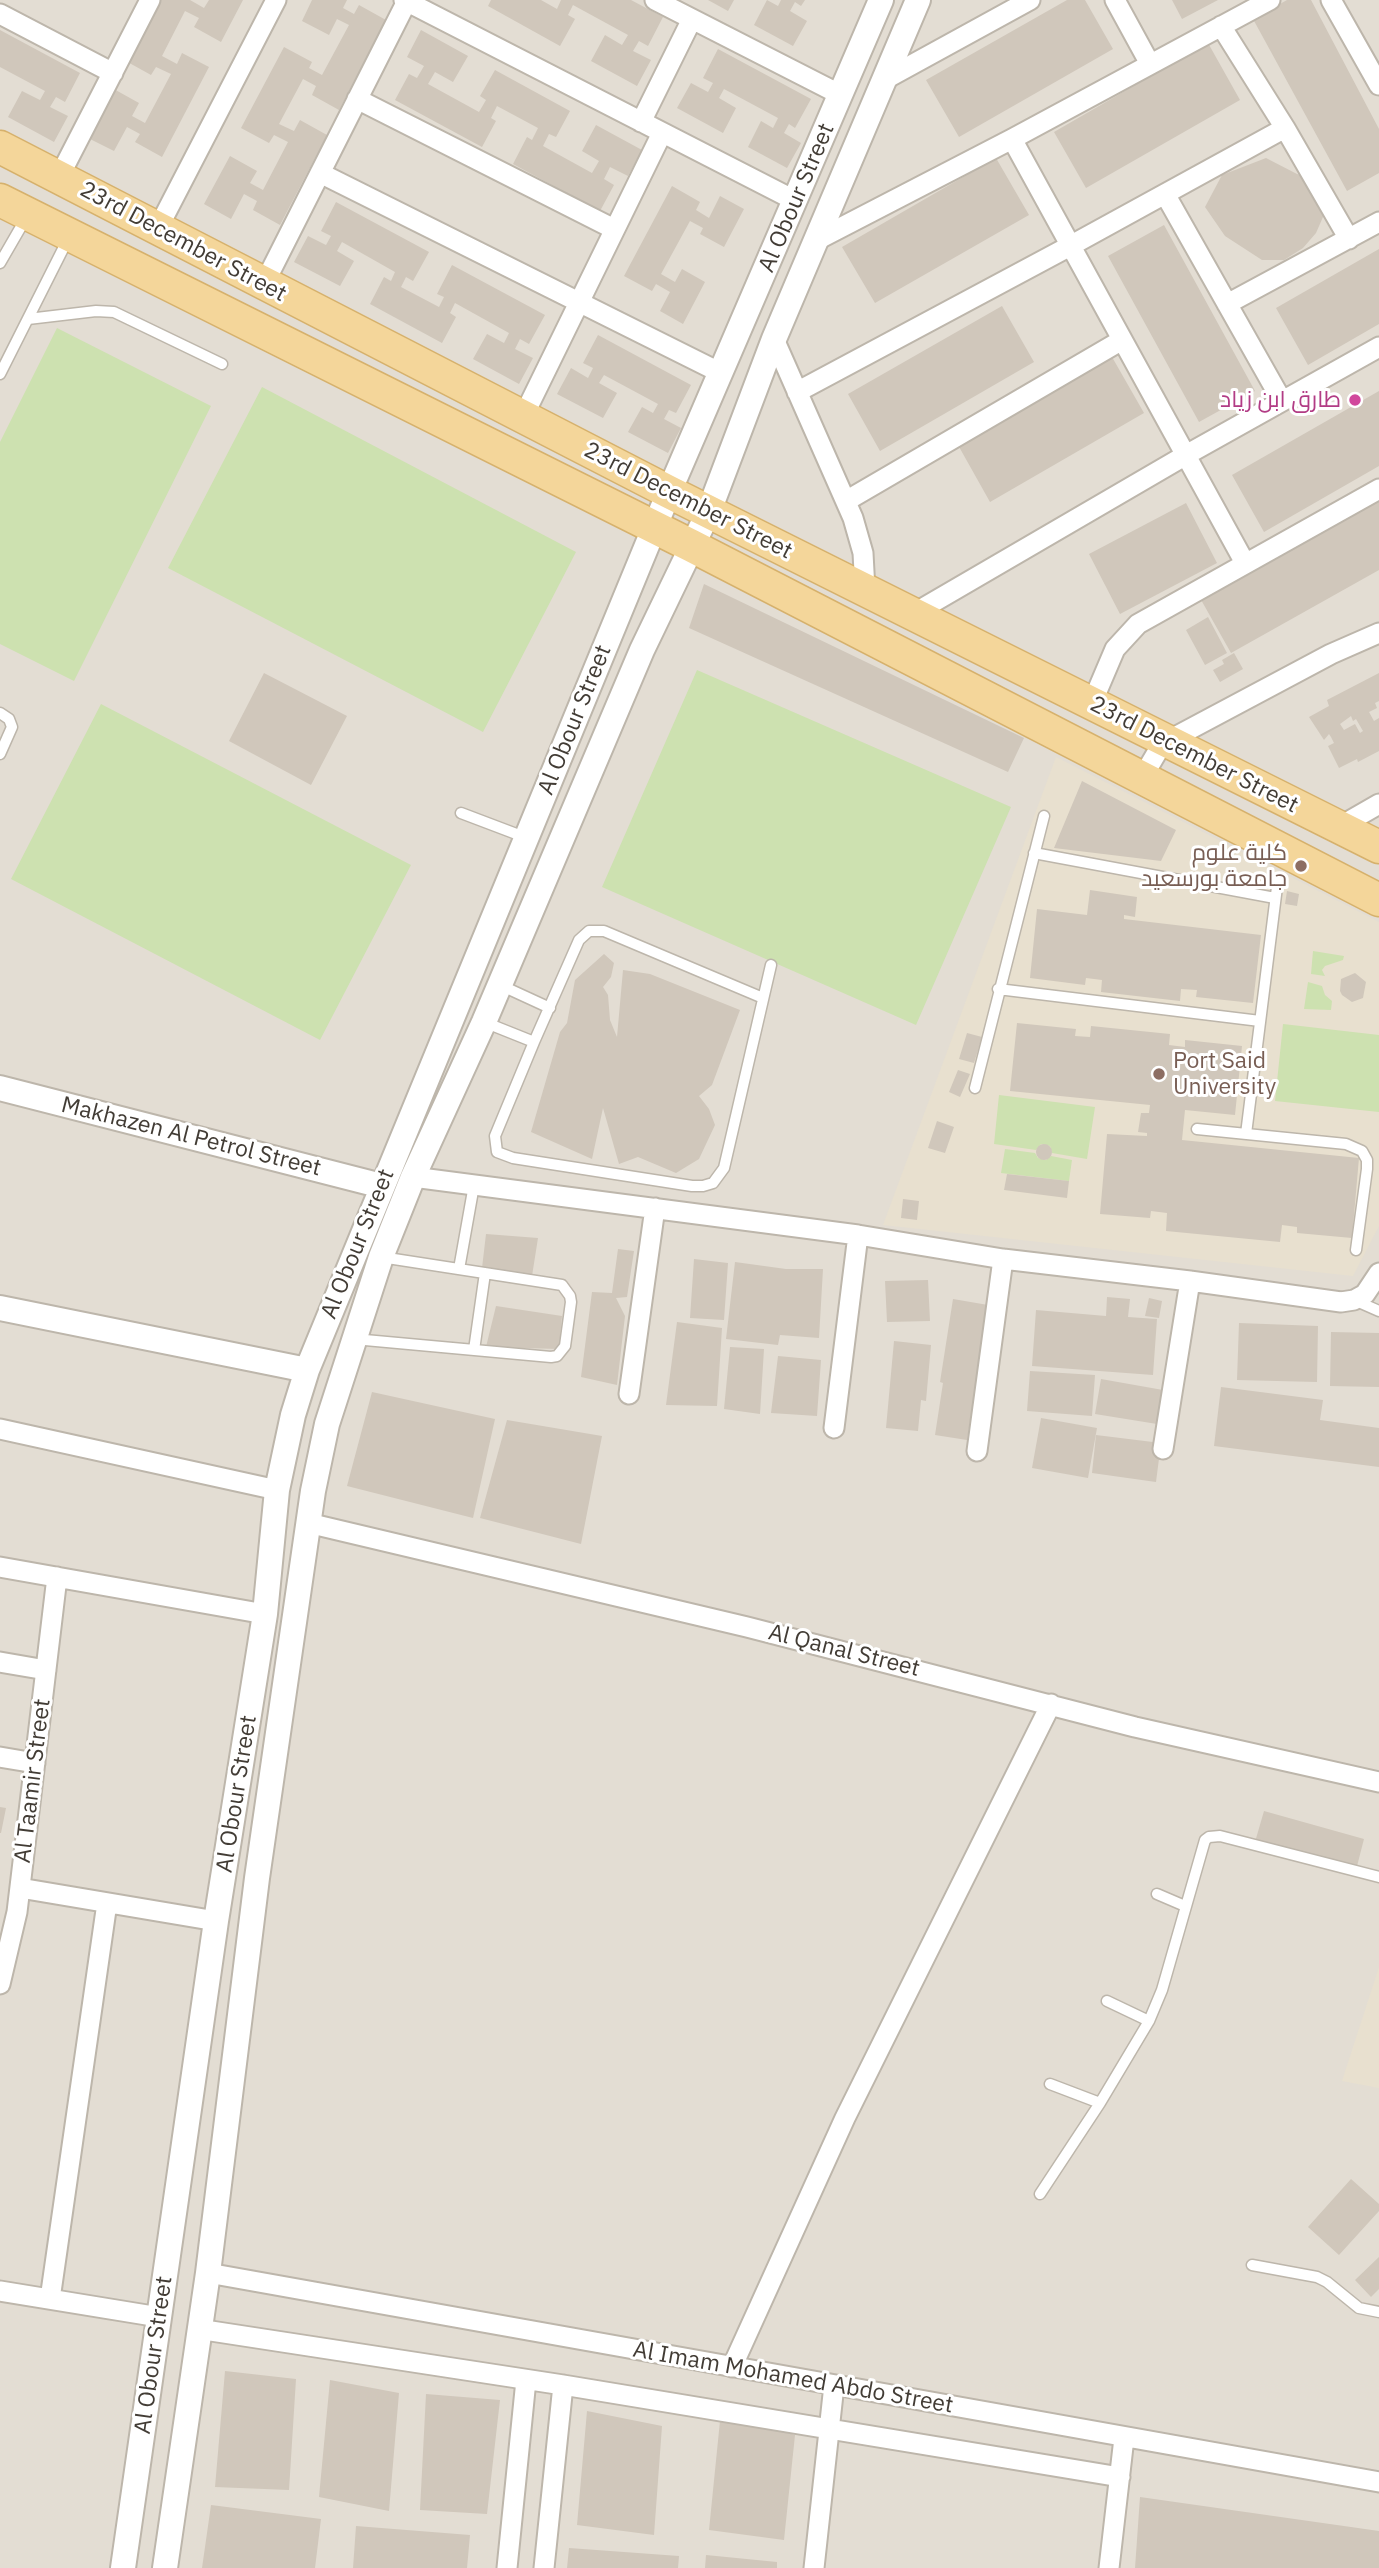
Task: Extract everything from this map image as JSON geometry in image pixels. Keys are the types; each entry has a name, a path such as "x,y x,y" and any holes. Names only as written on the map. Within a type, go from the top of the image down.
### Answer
{"main road":[{"name":"23rd December Street","path":"0,147 669,492 1379,847"},
{"name":"23rd December Street","path":"0,200 655,527 1142,779 1280,867 1379,900"}],"street":[{"path":"59,177 150,0"},
{"path":"157,230 276,0"},
{"path":"655,0 841,95"},
{"name":"Al Obour Street","path":"123,2568 216,1921 265,1614 277,1490 293,1415 307,1370 669,492 880,0"},
{"name":"Al Obour Street","path":"165,2568 208,2273 257,1878 308,1523 324,1434 382,1257 413,1177 484,1022 642,650 709,511 774,339 918,0"},
{"path":"884,80 1030,0"},
{"path":"1115,0 1150,64"},
{"path":"816,241 1270,0"},
{"path":"1331,0 1379,85"},
{"path":"264,284 406,1 796,201"},
{"path":"0,14 113,73"},
{"path":"641,122 692,19"},
{"path":"1221,26 1285,128 1349,239"},
{"path":"357,99 614,229"},
{"path":"797,391 1285,128"},
{"path":"523,417 662,133"},
{"path":"1012,139 1245,563"},
{"path":"320,173 721,373"},
{"path":"1165,194 1282,401"},
{"path":"1227,304 1379,222"},
{"path":"774,339 846,501 861,544 865,590"},
{"path":"846,501 1122,340"},
{"path":"913,614 1186,455 1379,347"},
{"path":"1092,703 1115,649 1132,629 1156,612 1379,489"},
{"path":"1142,779 1157,750 1168,741 1331,654 1379,633"},
{"path":"1339,827 1379,804"},
{"path":"499,907 527,921"},
{"name":"Makhazen Al Petrol Street","path":"0,1088 382,1186"},
{"path":"413,1177 858,1235 1003,1259 1341,1302 1354,1300 1365,1294 1379,1273"},
{"path":"629,1394 655,1208"},
{"path":"834,1427 858,1235"},
{"path":"977,1451 1003,1259"},
{"path":"1163,1448 1190,1281"},
{"path":"0,1308 307,1370"},
{"path":"0,1429 277,1490"},
{"name":"Al Qanal Street","path":"308,1523 747,1627 1135,1727 1379,1782"},
{"path":"0,1567 265,1614"},
{"name":"Al Taamir Street","path":"0,1983 20,1888 57,1577"},
{"path":"0,1662 46,1671"},
{"path":"732,2367 845,2118 1051,1704"},
{"path":"0,1757 35,1763"},
{"path":"224,1873 234,1882 243,1883 257,1878"},
{"path":"20,1888 216,1921"},
{"path":"50,2299 107,1903"},
{"path":"212,1959 222,1952 230,1952 246,1964"},
{"name":"Al Imam Mohamed Abdo Street","path":"208,2273 1379,2483"},
{"path":"0,2291 159,2317"},
{"name":"Al Imam Mohamed Abdo Street","path":"198,2329 563,2385 1120,2477"},
{"path":"507,2568 526,2380"},
{"path":"544,2568 563,2385"},
{"path":"814,2568 834,2385"},
{"path":"1109,2568 1124,2438"}],"lane":[{"path":"0,262 28,214"},
{"path":"0,374 70,235"},
{"path":"28,319 96,311 114,312 222,364"},
{"path":"0,713 9,719 12,727 0,754"},
{"path":"461,813 527,838"},
{"path":"975,1088 1044,816"},
{"path":"1034,853 1275,898"},
{"path":"1246,1134 1280,867"},
{"path":"763,998 596,929 589,930 579,940 495,1136 497,1152 513,1158 704,1186 713,1183 724,1168 771,965"},
{"path":"500,985 550,1008"},
{"path":"998,989 1260,1021"},
{"path":"484,1022 534,1042"},
{"path":"1197,1129 1355,1146 1367,1160 1356,1250"},
{"path":"459,1269 474,1185"},
{"path":"354,1339 551,1357 562,1352 567,1340 571,1303 570,1296 562,1285 382,1257"},
{"path":"474,1350 485,1273"},
{"path":"1354,1300 1379,1311"},
{"path":"1040,2194 1100,2103 1149,2021 1162,1990 1205,1840 1214,1835 1379,1877"},
{"path":"1157,1894 1185,1906"},
{"path":"1107,2001 1149,2021"},
{"path":"1050,2084 1100,2103"},
{"path":"1252,2265 1317,2277 1359,2308 1379,2312"}],"shaded area":[{"path":"0,0 1379,0 1379,2568 0,2568"},
{"name":"Port Said University","path":"1056,757 1379,922 1379,1226 1353,1276 883,1225"},
{"path":"1379,1967 1379,2088 1342,2081"}],"green space":[{"path":"57,328 211,406 74,681 0,644 0,442"},
{"path":"262,387 576,552 483,732 168,568"},
{"path":"697,670 1011,807 916,1025 602,887"},
{"path":"101,704 411,865 320,1040 11,879"},
{"path":"1313,951 1344,956 1343,960 1325,966 1322,970 1325,976 1311,974"},
{"path":"1308,982 1322,986 1325,995 1332,1001 1331,1010 1304,1009"},
{"path":"1283,1024 1379,1035 1379,1112 1275,1101"},
{"path":"999,1095 1095,1107 1087,1159 1052,1153 1050,1146 1041,1144 1036,1150 994,1144"},
{"path":"1005,1149 1035,1153 1038,1158 1046,1160 1051,1156 1072,1160 1069,1181 1001,1173"}],"building":[{"path":"155,0 190,0 204,8 209,0 243,0 221,42 194,27 199,18 185,11 162,56 177,64 182,53 209,67 162,157 135,142 140,134 127,127 114,151 86,137 112,88 139,103 132,116 145,123 171,74 156,67 151,75 124,60"},
{"path":"312,0 347,0 343,8 354,14 359,5 386,20 339,110 312,95 316,86 303,79 279,124 294,131 300,120 327,135 280,225 253,210 257,201 244,194 231,219 204,204 230,156 257,171 250,183 263,190 288,142 274,135 269,143 241,128 284,47 312,62 309,68 322,75 349,25 337,19 329,35 302,21"},
{"path":"491,0 541,0 557,9 561,0 631,0 663,17 648,46 639,41 633,51 651,60 637,86 591,61 605,35 622,45 628,35 573,5 568,15 575,19 560,46 488,6"},
{"path":"708,0 734,0 728,11"},
{"path":"767,0 778,6 781,0 805,0 801,6 795,2 790,11 807,21 793,46 754,25"},
{"path":"1067,0 1085,0 1113,49 959,137 926,80"},
{"path":"1172,0 1218,0 1182,19"},
{"path":"1287,0 1311,0 1379,129 1379,173 1347,191 1253,19"},
{"path":"0,30 80,73 65,102 56,97 50,107 68,116 54,142 8,117 22,91 40,100 45,91 0,67"},
{"path":"421,30 468,56 453,82 435,72 428,84 479,112 486,100 480,96 495,70 570,111 556,137 549,134 543,146 592,173 599,161 582,151 596,125 642,150 628,176 610,167 604,179 614,185 600,211 513,164 527,137 532,140 538,128 497,106 491,118 496,121 482,147 395,100 409,74 417,78 424,66 407,57"},
{"path":"1208,43 1240,100 1086,188 1054,132"},
{"path":"718,49 811,99 795,128 789,124 784,133 801,143 787,168 748,147 761,121 773,128 778,118 724,89 719,98 736,108 723,133 677,108 691,83 708,92 713,83 703,78"},
{"path":"996,158 1029,215 875,303 842,247"},
{"path":"1266,158 1297,174 1311,177 1323,206 1323,217 1316,233 1303,248 1284,260 1262,260 1225,236 1205,207 1222,175"},
{"path":"672,186 700,202 696,210 709,218 720,196 744,209 724,247 700,234 703,228 690,221 661,274 675,282 682,269 705,282 683,324 660,311 670,292 656,284 652,291 624,276"},
{"path":"336,202 429,252 413,281 406,277 401,287 439,307 444,297 437,294 452,265 545,315 529,344 520,339 515,349 533,358 519,384 473,359 487,334 504,343 509,333 455,303 450,313 456,317 442,343 370,304 384,277 391,281 395,272 342,242 337,251 354,261 340,286 294,262 308,236 326,245 331,236 321,231"},
{"path":"1164,225 1255,391 1199,422 1108,256"},
{"path":"1379,249 1379,324 1308,365 1276,308"},
{"path":"1002,306 1034,362 880,451 848,394"},
{"path":"598,335 691,385 676,413 669,410 664,419 681,428 668,453 628,432 642,407 653,413 658,404 604,375 599,383 617,393 603,418 557,394 571,368 588,378 593,368 583,363"},
{"path":"1112,357 1144,413 990,502 958,445"},
{"path":"1379,391 1379,466 1264,532 1232,475"},
{"path":"1379,499 1379,570 1231,653 1200,598"},
{"path":"1186,503 1217,563 1120,614 1089,554"},
{"path":"704,584 1024,738 1008,772 689,628"},
{"path":"1208,617 1227,653 1205,665 1186,630"},
{"path":"1234,653 1243,669 1220,682 1213,670 1224,664 1222,660"},
{"path":"264,673 347,716 311,785 229,741"},
{"path":"1379,673 1379,701 1375,703 1377,708 1369,712 1374,721 1379,718 1379,751 1339,768 1328,746 1334,743 1331,737 1329,734 1324,740 1309,717 1329,706 1327,700","holes":["1351,716 1353,721 1356,719 1363,731 1360,733 1355,724 1344,730 1340,724"]},
{"path":"1082,781 1176,830 1161,861 1054,848"},
{"path":"1090,890 1137,897 1135,917 1124,915 1124,919 1261,935 1253,1003 1196,997 1197,990 1181,989 1180,1001 1101,992 1102,980 1086,978 1085,985 1030,978 1037,909 1087,915"},
{"path":"1287,891 1299,894 1297,906 1285,904"},
{"path":"604,954 614,963 611,977 603,987 608,995 610,1020 617,1037 623,970 650,974 740,1010 712,1085 699,1096 709,1109 715,1125 699,1159 676,1173 638,1157 619,1164 603,1108 592,1159 531,1132 560,1032 567,1023 575,980"},
{"path":"1355,973 1366,982 1363,998 1352,1002 1340,991 1341,979"},
{"path":"1017,1023 1076,1029 1075,1036 1090,1037 1091,1026 1170,1034 1169,1045 1185,1047 1185,1040 1242,1046 1235,1115 1185,1110 1182,1140 1359,1158 1352,1238 1297,1233 1297,1227 1282,1225 1280,1242 1166,1231 1167,1213 1151,1211 1150,1218 1100,1214 1107,1134 1147,1136 1147,1133 1138,1132 1141,1113 1149,1113 1150,1105 1010,1091"},
{"path":"967,1033 982,1037 974,1063 959,1059"},
{"path":"958,1070 970,1074 960,1097 949,1092"},
{"path":"937,1121 954,1127 945,1153 928,1148"},
{"path":"1041,1144 1047,1144 1052,1152 1050,1158 1041,1160 1036,1155 1036,1149"},
{"path":"1007,1174 1069,1181 1067,1198 1004,1190"},
{"path":"903,1199 919,1201 917,1220 901,1218"},
{"path":"486,1234 538,1238 532,1276 482,1268"},
{"path":"618,1249 634,1251 627,1297 616,1298 625,1316 617,1385 581,1377 592,1292 612,1293"},
{"path":"694,1259 728,1263 724,1320 690,1318"},
{"path":"735,1262 786,1269 823,1269 819,1338 780,1335 778,1345 726,1339"},
{"path":"928,1280 930,1321 887,1322 885,1281"},
{"path":"1107,1297 1130,1299 1128,1317 1157,1319 1153,1375 1032,1366 1036,1310 1106,1316"},
{"path":"1149,1298 1162,1301 1159,1318 1145,1316"},
{"path":"953,1299 988,1305 967,1440 935,1435"},
{"path":"496,1306 562,1316 559,1349 486,1347"},
{"path":"677,1322 722,1328 717,1406 666,1405"},
{"path":"1239,1323 1318,1326 1317,1382 1237,1380"},
{"path":"1331,1332 1379,1333 1379,1387 1330,1386"},
{"path":"894,1341 931,1345 926,1401 921,1400 918,1431 886,1428"},
{"path":"730,1347 764,1349 760,1414 724,1409"},
{"path":"778,1356 821,1360 817,1416 771,1413"},
{"path":"1030,1371 1095,1375 1092,1416 1027,1411"},
{"path":"1101,1379 1163,1390 1157,1424 1095,1414"},
{"path":"1221,1387 1323,1400 1320,1420 1379,1428 1379,1467 1214,1446"},
{"path":"372,1392 495,1419 473,1518 347,1486"},
{"path":"1041,1418 1097,1428 1088,1478 1032,1468"},
{"path":"507,1420 602,1436 581,1544 480,1518"},
{"path":"1096,1435 1161,1443 1156,1482 1092,1473"},
{"path":"0,1807 6,1808 1,1833 0,1833"},
{"path":"1264,1811 1364,1839 1356,1870 1255,1842"},
{"path":"1351,2179 1379,2204 1379,2211 1339,2255 1308,2227"},
{"path":"1379,2257 1379,2289 1371,2297 1355,2280"},
{"path":"225,2371 296,2379 289,2490 215,2487"},
{"path":"330,2380 399,2393 389,2511 319,2497"},
{"path":"426,2394 500,2400 487,2514 420,2510"},
{"path":"587,2411 662,2426 654,2535 577,2525"},
{"path":"721,2411 795,2435 784,2540 709,2530"},
{"path":"1140,2497 1379,2531 1379,2568 1135,2568"},
{"path":"211,2505 321,2519 315,2568 202,2568"},
{"path":"356,2526 470,2535 467,2568 353,2568"},
{"path":"569,2548 679,2556 678,2568 567,2568"},
{"path":"706,2555 777,2562 777,2568 705,2568"}],"place":[{"name":"طارق ابن زياد","path":"1355,400"},
{"name":"كلية علوم جامعة بورسعيد","path":"1301,866"},
{"name":"Port Said University","path":"1159,1074"}]}
